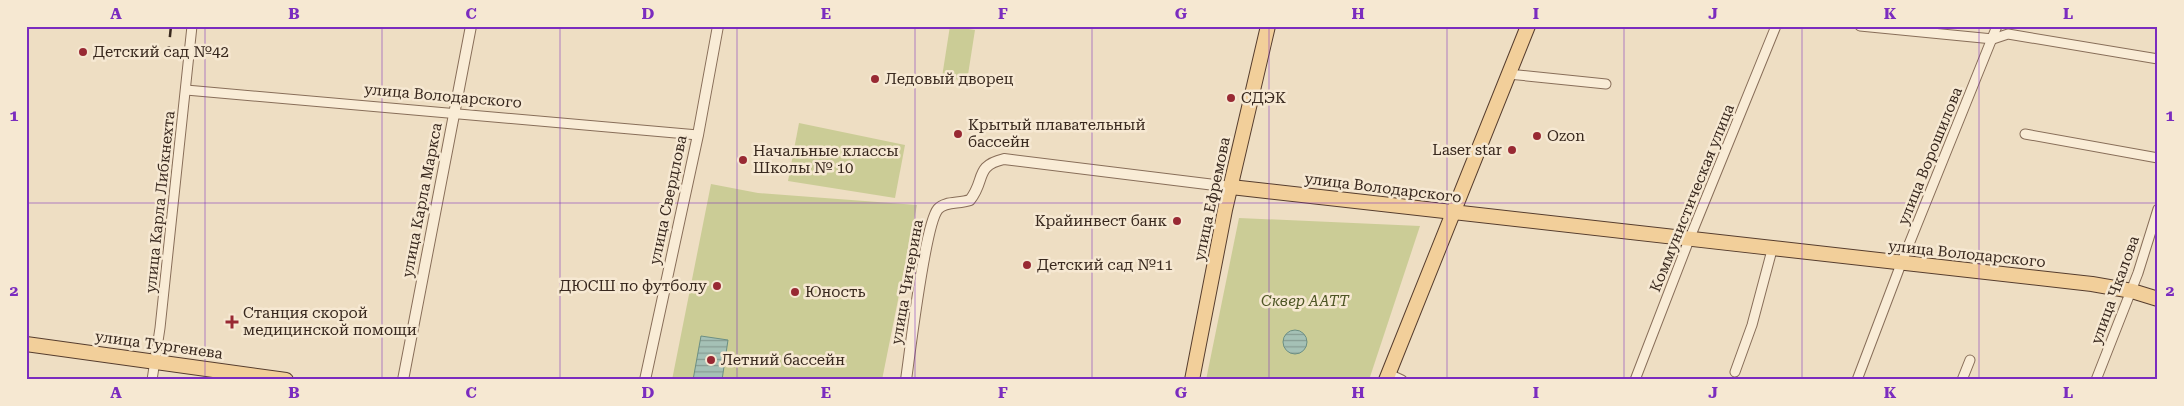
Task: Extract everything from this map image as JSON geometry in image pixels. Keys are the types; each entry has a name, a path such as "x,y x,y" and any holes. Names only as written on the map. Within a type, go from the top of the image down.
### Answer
{"main road":[{"name":"улица Ефремова","path":"1192,380 1231,187 1268,26"},
{"path":"1388,377 1528,26"},
{"name":"улица Володарского","path":"1231,187 1772,250 2092,284 2132,291 2158,299"},
{"name":"улица Тургенева","path":"26,344 155,360 286,380"}],"street":[{"name":"улица Карла Либкнехта","path":"152,380 192,26"},
{"name":"улица Карла Маркса","path":"403,380 471,26"},
{"name":"улица Свердлова","path":"644,380 698,136 718,26"},
{"name":"Коммунистическая улица","path":"1635,380 1689,240 1776,26"},
{"path":"1860,26 1993,39 2008,34 2158,59"},
{"name":"улица Ворошилова","path":"1857,380 1901,264 1997,26"},
{"path":"1508,74 1606,84"},
{"name":"улица Володарского","path":"186,90 454,112 698,136"},
{"path":"2024,134 2158,158"},
{"name":"улица Володарского","path":"991,162 1004,159 1231,187"},
{"name":"улица Чичерина","path":"906,380 924,258 936,211 943,204 970,200 976,192 984,170 991,162"},
{"name":"улица Чкалова","path":"2096,380 2132,291 2158,209"},
{"path":"1735,372 1752,324 1772,250"},
{"path":"1962,380 1970,360"},
{"path":"1388,377 1402,380"}],"green space":[{"path":"950,26 975,30 967,81 942,77"},
{"path":"799,123 905,145 895,198 788,181"},
{"name":"Юность","path":"711,184 758,193 917,205 882,380 672,380"},
{"name":"Сквер ААТТ","path":"1239,218 1420,226 1369,380 1206,380"}],"shaded area":[{"path":"1295,330 1303,334 1307,342 1303,350 1295,354 1287,350 1283,342 1287,334"},
{"name":"Летний бассейн","path":"701,336 728,340 722,380 693,380"}],"railway":[{"path":"168,55 171,26"}],"place":[{"name":"Детский сад №42","path":"83,52"},
{"name":"Ледовый дворец","path":"875,79"},
{"name":"СДЭК","path":"1231,98"},
{"name":"Крытый плавательный бассейн","path":"958,134"},
{"name":"Ozon","path":"1537,136"},
{"name":"Laser star","path":"1512,150"},
{"name":"Начальные классы Школы № 10","path":"743,160"},
{"name":"Крайинвест банк","path":"1177,221"},
{"name":"Детский сад №11","path":"1027,265"},
{"name":"ДЮСШ по футболу","path":"717,286"},
{"name":"Юность","path":"795,292"},
{"name":"Станция скорой медицинской помощи","path":"232,322"},
{"name":"Летний бассейн","path":"711,360"}]}
